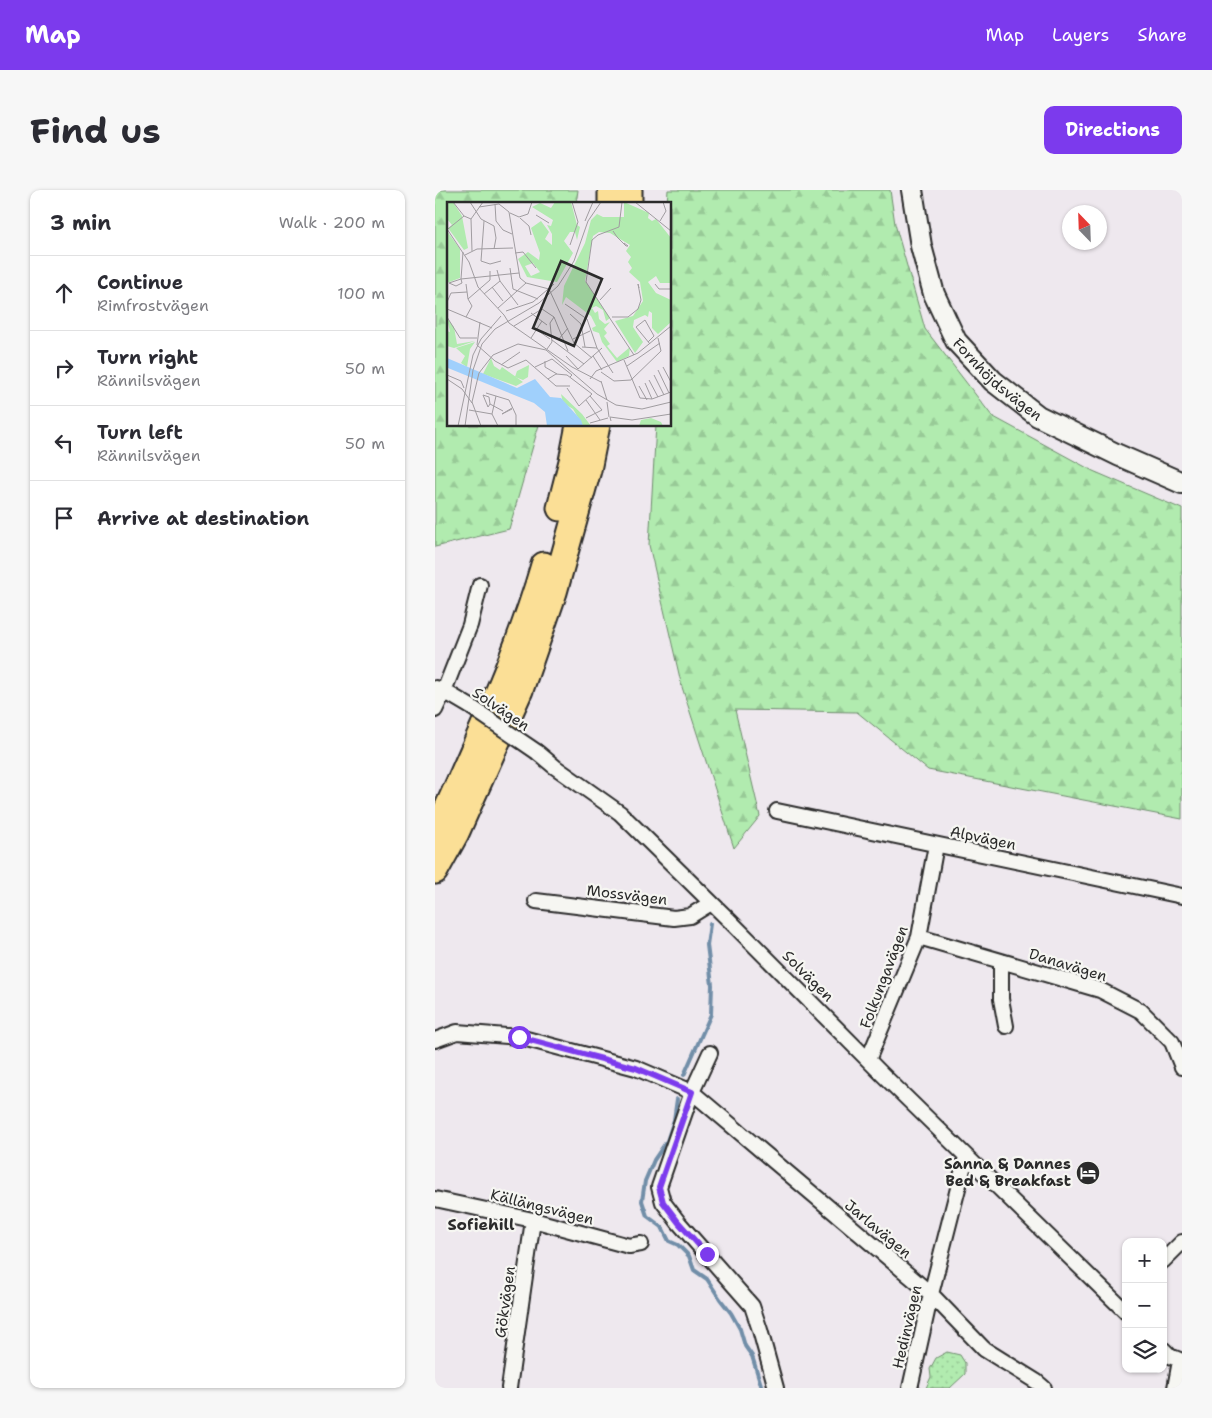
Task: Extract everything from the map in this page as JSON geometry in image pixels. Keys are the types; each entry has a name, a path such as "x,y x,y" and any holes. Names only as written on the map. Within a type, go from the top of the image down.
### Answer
{"highway":[{"path":"435,834 502,686 538,586 570,470 579,426"},
{"path":"435,871 456,833 520,690 554,592 588,470 597,426"}],"street":[{"name":"Fornhöjdsvägen","path":"912,190 921,246 934,294 956,341 993,382 1038,416 1182,483"},
{"path":"435,710 440,689 470,625 480,585"},
{"name":"Solvägen","path":"440,689 471,707 537,752 620,813 966,1157 1122,1304"},
{"name":"Alpvägen","path":"777,811 1182,896"},
{"name":"Folkungavägen","path":"868,1060 919,937 936,845"},
{"name":"Mossvägen","path":"536,900 674,918 690,916 711,903"},
{"name":"Danavägen","path":"919,937 1100,990 1141,1011 1172,1042 1182,1067"},
{"path":"1001,961 1001,999 1006,1026"},
{"name":"Jarlavägen","path":"435,1040 457,1032 519,1037 636,1068 692,1092 931,1294 984,1349 1044,1388"},
{"path":"709,1053 692,1092 659,1187 663,1202 679,1223 752,1306 776,1388"},
{"name":"Hedinvägen","path":"910,1388 931,1294 966,1157"},
{"name":"Källängsvägen","path":"435,1199 533,1220 629,1246 641,1244"},
{"name":"Gökvägen","path":"509,1388 533,1220"},
{"path":"1167,1258 1182,1242"},
{"path":"1167,1353 1181,1361 1175,1388"}],"green space":[{"path":"435,190 578,190 576,202 447,202 447,426 539,426 509,529 435,547"},
{"path":"668,190 890,190 895,224 925,329 992,416 1093,471 1182,509 1182,819 928,770 857,712 735,710 760,816 734,848 682,687 649,545 656,426 671,426 671,202 667,202"},
{"path":"947,1352 960,1355 965,1363 965,1374 950,1388 926,1388 931,1377 930,1369 936,1358"}],"waterway":[{"path":"684,1075 711,1014 712,985 707,945 710,924"},
{"path":"677,1099 674,1120 667,1141 654,1160 645,1181 642,1201 647,1216 662,1227 669,1241 678,1245 689,1256 694,1270 707,1279 731,1313 740,1329 745,1346 752,1356 762,1388"}],"place":[{"name":"Sanna & Dannes Bed & Breakfast","path":"1088,1173"}],"district":[{"name":"Sofiehill","path":"481,1224"}],"route":[{"path":"519,1037 636,1068 692,1092 659,1187 663,1202 707,1254"}]}
